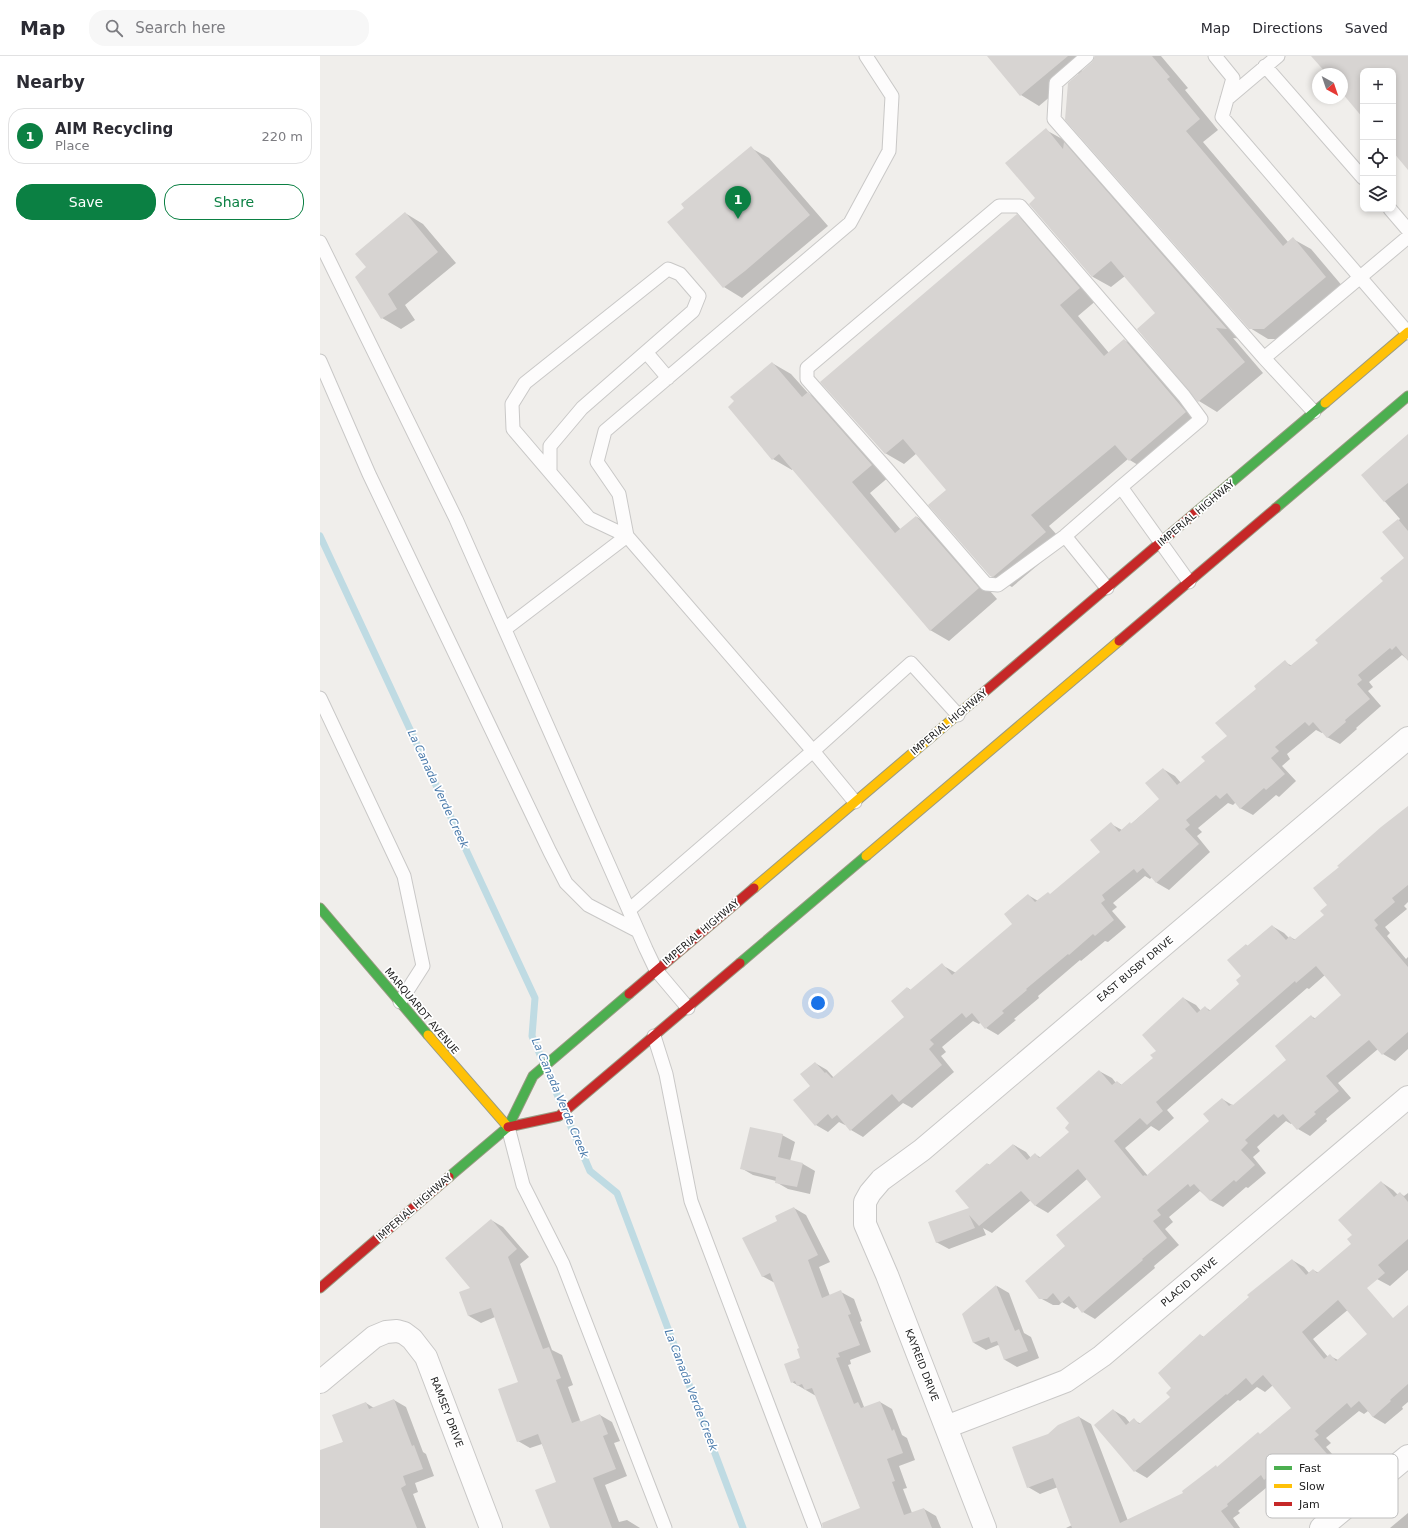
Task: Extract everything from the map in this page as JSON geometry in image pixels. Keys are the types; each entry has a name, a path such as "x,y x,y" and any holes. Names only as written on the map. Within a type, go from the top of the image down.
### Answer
{"main road":[{"name":"IMPERIAL HIGHWAY","path":"514,1126 515,1111 532,1076 1408,332"},
{"name":"IMPERIAL HIGHWAY","path":"320,1288 514,1126 559,1116 1408,396"},
{"name":"MARQUARDT AVENUE","path":"320,908 472,1087 514,1126"}],"street":[{"name":"EAST BUSBY DRIVE","path":"865,1202 870,1193 881,1180 922,1150 1408,738"},
{"name":"PLACID DRIVE","path":"946,1427 1066,1381 1102,1356 1408,1097"},
{"name":"KAYREID DRIVE","path":"865,1202 864,1224 887,1275 985,1528"},
{"name":"RAMSEY DRIVE","path":"320,1382 374,1337 386,1332 404,1333 412,1339 426,1357 491,1528"},
{"path":"1398,1464 1408,1456"},
{"path":"1321,1528 1333,1518"}],"lane":[{"path":"627,536 619,494 597,462 605,431 850,223 889,151 892,96 866,56"},
{"path":"1087,56 1056,83 1054,119 1264,358 1314,412"},
{"path":"1215,56 1233,78 1222,117 1408,332"},
{"path":"1227,99 1278,56"},
{"path":"1265,66 1361,176"},
{"path":"999,206 1020,206 1179,390 1201,419 1120,487 1065,536 998,585 986,584 807,378 807,368 999,206"},
{"path":"1393,212 1408,230"},
{"path":"1264,358 1408,237"},
{"path":"320,242 456,519 656,970 688,1008"},
{"path":"550,472 550,446 582,408 693,311 699,296 680,274 668,268 525,383 512,404 513,429 589,518 627,536 813,751 855,802"},
{"path":"646,352 668,378"},
{"path":"320,361 369,474 566,883 588,905 638,931"},
{"path":"1120,487 1141,514 1188,582"},
{"path":"505,629 627,536"},
{"path":"1065,536 1107,588"},
{"path":"629,910 813,751 912,663 958,715"},
{"path":"320,698 404,876 423,966 400,1002"},
{"path":"654,1036 666,1074 691,1201 815,1528"},
{"path":"514,1126 523,1185 563,1264 665,1528"}],"building":[{"path":"987,56 1068,56 1020,96"},
{"path":"1095,56 1152,56 1170,77 1167,79 1200,119 1186,131 1283,246 1293,237 1326,277 1264,329 1249,329 1065,120 1068,83 1092,62"},
{"path":"1311,56 1408,56 1408,170 1396,156 1396,68 1360,68 1360,114 1348,100 1348,68 1322,68"},
{"path":"1046,128 1063,149 1064,142 1227,329 1216,328 1245,362 1198,402 1137,329 1155,313 1111,261 1092,277 1029,204 1035,198 1005,163"},
{"path":"751,146 810,215 723,288 667,222 684,208 681,204"},
{"path":"405,212 438,252 388,294 397,309 381,319 355,277 366,267 355,254"},
{"path":"1017,214 1080,288 1060,305 1104,356 1124,339 1186,412 1129,461 1115,445 1031,515 1046,532 993,577 990,576 928,505 946,490 903,439 885,454 820,382"},
{"path":"772,362 802,397 808,392 872,465 852,482 895,533 916,516 979,588 930,631 779,454 772,460 728,407 734,401 730,397"},
{"path":"1408,434 1408,483 1384,502 1361,475"},
{"path":"1398,519 1408,531 1408,661 1396,646 1392,650 1390,648 1358,675 1362,680 1357,684 1370,699 1345,720 1346,722 1327,738 1313,722 1309,726 1305,722 1275,747 1279,751 1271,758 1285,774 1266,790 1264,788 1240,809 1227,793 1220,799 1216,795 1186,820 1190,825 1185,829 1199,844 1156,883 1143,868 1137,873 1134,869 1102,895 1105,900 1101,903 1114,920 1095,936 1093,934 1026,989 1027,990 1002,1011 1004,1013 985,1029 972,1013 966,1018 962,1013 930,1040 934,1044 929,1049 942,1065 899,1102 892,1094 850,1131 837,1115 832,1119 828,1114 815,1126 793,1100 810,1086 800,1074 815,1062 832,1078 904,1017 891,1001 907,987 910,990 942,963 952,975 1012,924 1004,914 1028,894 1035,902 1048,892 1050,894 1100,852 1090,840 1111,822 1119,832 1130,822 1131,824 1159,799 1145,783 1163,768 1177,785 1205,761 1201,757 1227,736 1215,723 1256,689 1254,686 1285,660 1290,666 1318,643 1315,640 1383,581 1380,578 1404,558 1382,532"},
{"path":"1408,806 1408,885 1392,898 1395,902 1374,920 1378,925 1375,928 1408,967 1408,1032 1382,1055 1369,1040 1326,1076 1339,1091 1314,1112 1316,1114 1297,1130 1283,1114 1278,1118 1274,1114 1245,1140 1248,1143 1241,1150 1255,1165 1236,1182 1234,1180 1210,1201 1194,1184 1190,1187 1188,1184 1157,1210 1161,1215 1153,1221 1167,1238 1082,1313 1069,1296 1061,1303 1053,1293 1047,1299 1039,1299 1025,1281 1065,1246 1056,1235 1101,1197 1078,1169 1035,1206 1021,1191 979,1226 969,1215 975,1228 936,1243 928,1222 969,1208 955,1191 987,1163 989,1165 1013,1144 1027,1160 1035,1153 1039,1158 1069,1132 1065,1128 1069,1123 1056,1108 1099,1070 1112,1085 1117,1081 1121,1085 1153,1058 1150,1055 1156,1051 1142,1035 1183,997 1197,1013 1205,1006 1209,1011 1239,984 1236,980 1241,976 1227,960 1246,944 1247,946 1272,925 1286,940 1290,936 1294,940 1324,915 1320,911 1327,905 1313,888 1339,867 1337,866 1381,827","holes":["1316,966 1341,995 1314,1019 1311,1015 1275,1046 1286,1060 1233,1105 1232,1104 1229,1106 1222,1098 1203,1114 1209,1121 1146,1176 1143,1176 1114,1141 1140,1118 1147,1125 1163,1111 1156,1102 1295,981 1296,983"]},
{"path":"750,1127 783,1134 778,1157 803,1163 797,1187 775,1183 776,1177 740,1169"},
{"path":"1381,1181 1394,1197 1400,1192 1408,1202 1408,1239 1378,1265 1385,1273 1367,1288 1393,1318 1408,1305 1408,1384 1373,1417 1359,1401 1351,1408 1347,1403 1315,1431 1319,1435 1314,1439 1327,1454 1266,1454 1266,1478 1264,1480 1261,1475 1221,1511 1234,1528 1072,1528 1053,1478 1027,1488 1012,1447 1048,1434 1058,1425 1079,1416 1120,1523 1183,1493 1182,1491 1216,1465 1217,1467 1258,1432 1260,1434 1291,1408 1263,1375 1252,1385 1246,1378 1134,1472 1094,1425 1113,1409 1126,1425 1134,1418 1139,1424 1170,1397 1166,1393 1171,1388 1158,1373 1200,1334 1203,1337 1249,1297 1247,1295 1292,1259 1306,1275 1313,1269 1317,1273 1351,1244 1347,1239 1352,1235 1338,1220","holes":["1338,1300 1367,1334 1336,1361 1330,1354 1324,1359 1302,1332"]},
{"path":"794,1207 818,1255 808,1260 822,1298 841,1290 851,1314 848,1315 860,1345 838,1353 840,1357 836,1358 854,1404 858,1402 861,1408 880,1401 892,1431 894,1429 903,1453 887,1459 895,1481 892,1482 904,1515 924,1508 932,1528 823,1528 822,1523 860,1508 812,1388 805,1390 802,1384 797,1386 795,1381 791,1383 784,1364 800,1358 797,1349 799,1348 770,1273 762,1277 742,1238 777,1221 775,1216"},
{"path":"491,1219 517,1249 508,1257 543,1349 549,1347 561,1378 556,1380 572,1423 580,1420 580,1422 600,1414 608,1434 603,1436 616,1469 593,1478 612,1528 550,1528 535,1490 556,1482 538,1434 517,1442 498,1389 518,1382 491,1308 468,1316 459,1292 470,1288 445,1258"},
{"path":"996,1285 1015,1331 1019,1329 1028,1351 1004,1360 997,1341 991,1343 989,1337 973,1343 962,1314"},
{"path":"394,1399 412,1446 414,1445 423,1469 403,1476 406,1485 401,1488 417,1528 320,1528 320,1450 343,1442 332,1415 366,1402 369,1409"}],"waterway":[{"name":"La Canada Verde Creek","path":"320,536 535,998 532,1036 590,1171 617,1193 743,1528"}],"traffic: fast":[{"path":"1276,508 1408,396"},
{"path":"1195,513 1325,403"},
{"path":"740,963 866,856"},
{"path":"320,908 428,1035"},
{"path":"449,1177 508,1127 533,1076 629,994"}],"traffic: slow":[{"path":"1325,403 1408,332"},
{"path":"866,856 1119,641"},
{"path":"754,888 976,699"},
{"path":"428,1035 508,1127"}],"traffic: jam":[{"path":"1119,641 1276,508"},
{"path":"976,699 1195,513"},
{"path":"629,994 754,888"},
{"path":"508,1127 559,1116 740,963"},
{"path":"320,1288 449,1177"}],"place":[{"name":"AIM Recycling","path":"738,219"}]}
